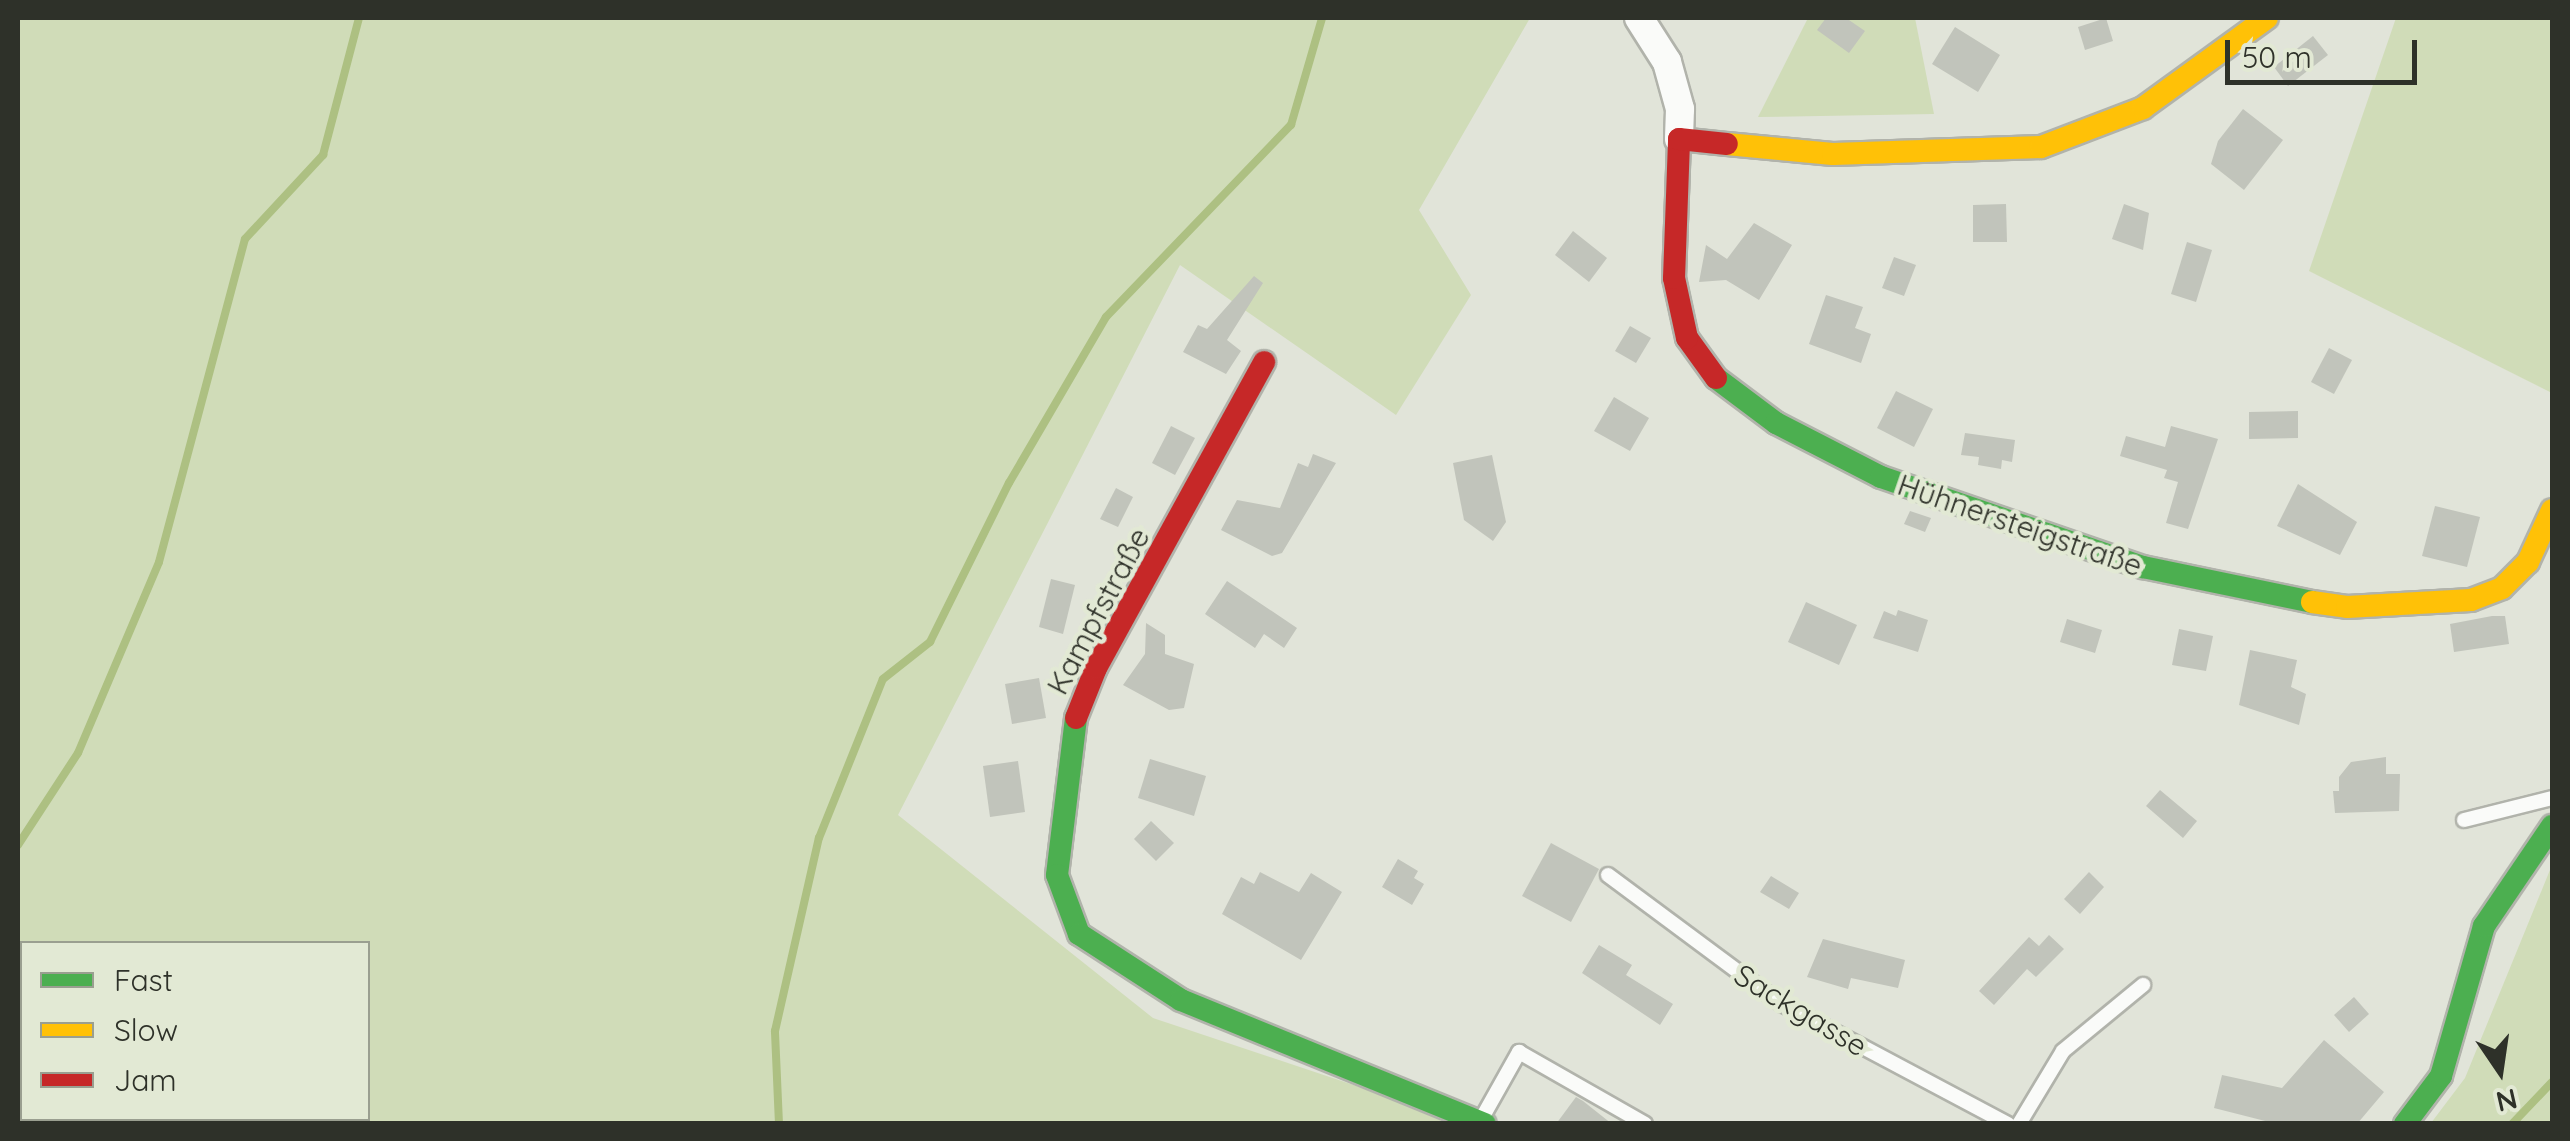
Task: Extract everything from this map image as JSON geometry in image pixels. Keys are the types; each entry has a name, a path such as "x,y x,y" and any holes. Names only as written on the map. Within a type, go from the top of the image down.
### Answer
{"street":[{"name":"Hühnersteigstraße","path":"1639,18 1668,62 1679,139 1674,278 1687,338 1714,377 1760,412 1881,478 2143,568 2347,607 2440,606 2486,596 2528,562 2552,510"},
{"path":"1679,139 1832,154 1950,156 2041,146 2142,108 2268,18"},
{"name":"Kampfstraße","path":"1264,362 1096,668 1072,727 1057,876 1079,934 1181,1000 1483,1121"},
{"path":"2405,1124 2442,1076 2484,926 2552,826"}],"lane":[{"path":"2464,820 2499,816 2552,798"},
{"name":"Sackgasse","path":"1608,875 1782,1004 2008,1124"},
{"path":"2020,1124 2063,1051 2142,985"},
{"path":"1483,1121 1519,1052 1645,1124"}],"green space":[{"path":"18,18 1530,18 1419,210 1471,295 1396,415 1180,265 898,815 1153,1018 1467,1123 18,1123"},
{"path":"1808,18 1915,18 1934,114 1758,117"},
{"path":"2396,18 2552,18 2552,393 2309,271"},
{"path":"2552,865 2552,1123 2431,1123 2465,1078"}],"building":[{"path":"1826,18 1846,18 1865,31 1849,53 1817,30"},
{"path":"2106,18 2113,41 2085,50 2078,27"},
{"path":"1955,27 2000,55 1978,92 1932,64"},
{"path":"2313,36 2328,55 2288,86 2274,67"},
{"path":"2243,109 2283,140 2244,190 2211,164 2218,141"},
{"path":"2006,204 2007,242 1973,242 1973,205"},
{"path":"2124,204 2149,213 2143,250 2112,239"},
{"path":"1754,223 1792,245 1759,300 1726,280 1699,282 1706,245 1727,259"},
{"path":"1573,231 1607,258 1589,282 1555,255"},
{"path":"2187,242 2212,250 2196,302 2171,294"},
{"path":"1894,257 1916,265 1904,296 1882,288"},
{"path":"1254,276 1263,283 1227,340 1241,351 1226,374 1183,352 1198,325 1207,329"},
{"path":"1826,295 1863,307 1855,328 1871,334 1861,363 1809,344"},
{"path":"1630,326 1651,338 1636,363 1615,351"},
{"path":"2329,348 2352,360 2334,394 2311,382"},
{"path":"1896,391 1933,409 1914,447 1877,428"},
{"path":"1614,397 1649,418 1630,451 1594,431"},
{"path":"2298,411 2298,438 2249,439 2249,412"},
{"path":"1171,426 1195,438 1175,475 1152,463"},
{"path":"2171,426 2218,439 2188,529 2166,523 2178,482 2164,478 2167,470 2120,456 2126,436 2165,447"},
{"path":"1965,433 2015,440 2012,462 2002,460 2001,469 1978,465 1979,457 1961,455"},
{"path":"1313,454 1336,463 1282,553 1272,556 1221,530 1237,500 1280,508 1298,463 1308,467"},
{"path":"1492,455 1506,522 1493,541 1464,520 1453,463"},
{"path":"2298,484 2357,522 2340,555 2277,526"},
{"path":"1116,488 1133,497 1118,527 1100,519"},
{"path":"2435,506 2480,517 2467,567 2422,556"},
{"path":"1910,511 1931,518 1925,532 1904,524"},
{"path":"1051,579 1075,585 1063,634 1039,627"},
{"path":"1227,581 1297,628 1284,648 1264,634 1255,648 1205,614"},
{"path":"1806,602 1857,625 1839,665 1788,642"},
{"path":"1898,610 1928,620 1918,652 1873,638 1884,611 1896,616"},
{"path":"2505,616 2509,644 2454,652 2450,624"},
{"path":"2067,619 2102,630 2095,653 2060,642"},
{"path":"1146,623 1165,635 1165,654 1194,664 1184,708 1169,710 1123,685 1145,654"},
{"path":"2179,629 2213,636 2206,671 2172,665"},
{"path":"2250,650 2297,660 2291,687 2306,694 2299,725 2239,705"},
{"path":"1039,678 1046,718 1012,724 1005,684"},
{"path":"2386,757 2386,774 2400,774 2399,811 2335,813 2333,791 2339,791 2339,777 2351,762"},
{"path":"1150,759 1206,776 1194,816 1138,798"},
{"path":"1018,761 1025,812 990,817 983,766"},
{"path":"2160,790 2197,821 2183,838 2146,806"},
{"path":"1151,821 1174,843 1156,861 1134,839"},
{"path":"1551,843 1599,869 1571,922 1522,896"},
{"path":"1398,859 1418,871 1414,878 1424,884 1412,905 1382,887"},
{"path":"1260,872 1299,892 1311,873 1342,892 1301,960 1222,914 1241,877 1254,884"},
{"path":"2089,872 2104,887 2080,914 2064,899"},
{"path":"1771,876 1799,893 1789,909 1760,892"},
{"path":"2049,935 2064,949 2036,977 2027,969 1994,1005 1979,991 2029,937 2039,946"},
{"path":"1823,939 1905,960 1898,988 1851,978 1848,989 1807,977"},
{"path":"1599,945 1632,965 1626,975 1673,1004 1660,1025 1582,973"},
{"path":"2354,997 2369,1014 2349,1032 2334,1015"},
{"path":"2324,1040 2384,1092 2357,1124 2277,1124 2214,1108 2222,1075 2282,1088"},
{"path":"1576,1097 1583,1101 1612,1124 1556,1124"}],"waterway":[{"path":"18,845 78,753 159,562 245,239 323,155 359,18"},
{"path":"779,1124 775,1031 819,838 883,679 930,642 1009,483 1106,317 1291,125 1322,18"},
{"path":"2512,1124 2552,1082"}],"traffic: fast":[{"path":"1716,378 1776,423 1881,477 2143,567 2312,602"},
{"path":"1076,718 1057,875 1079,934 1181,1000 1485,1124"},
{"path":"2405,1124 2441,1076 2484,926 2552,826"}],"traffic: slow":[{"path":"1727,144 1833,154 2041,147 2143,108 2267,18"},
{"path":"2312,602 2347,607 2471,600 2502,588 2528,562 2552,510"}],"traffic: jam":[{"path":"1716,378 1687,338 1674,278 1679,139 1727,144"},
{"path":"1076,718 1096,668 1264,362"}]}
